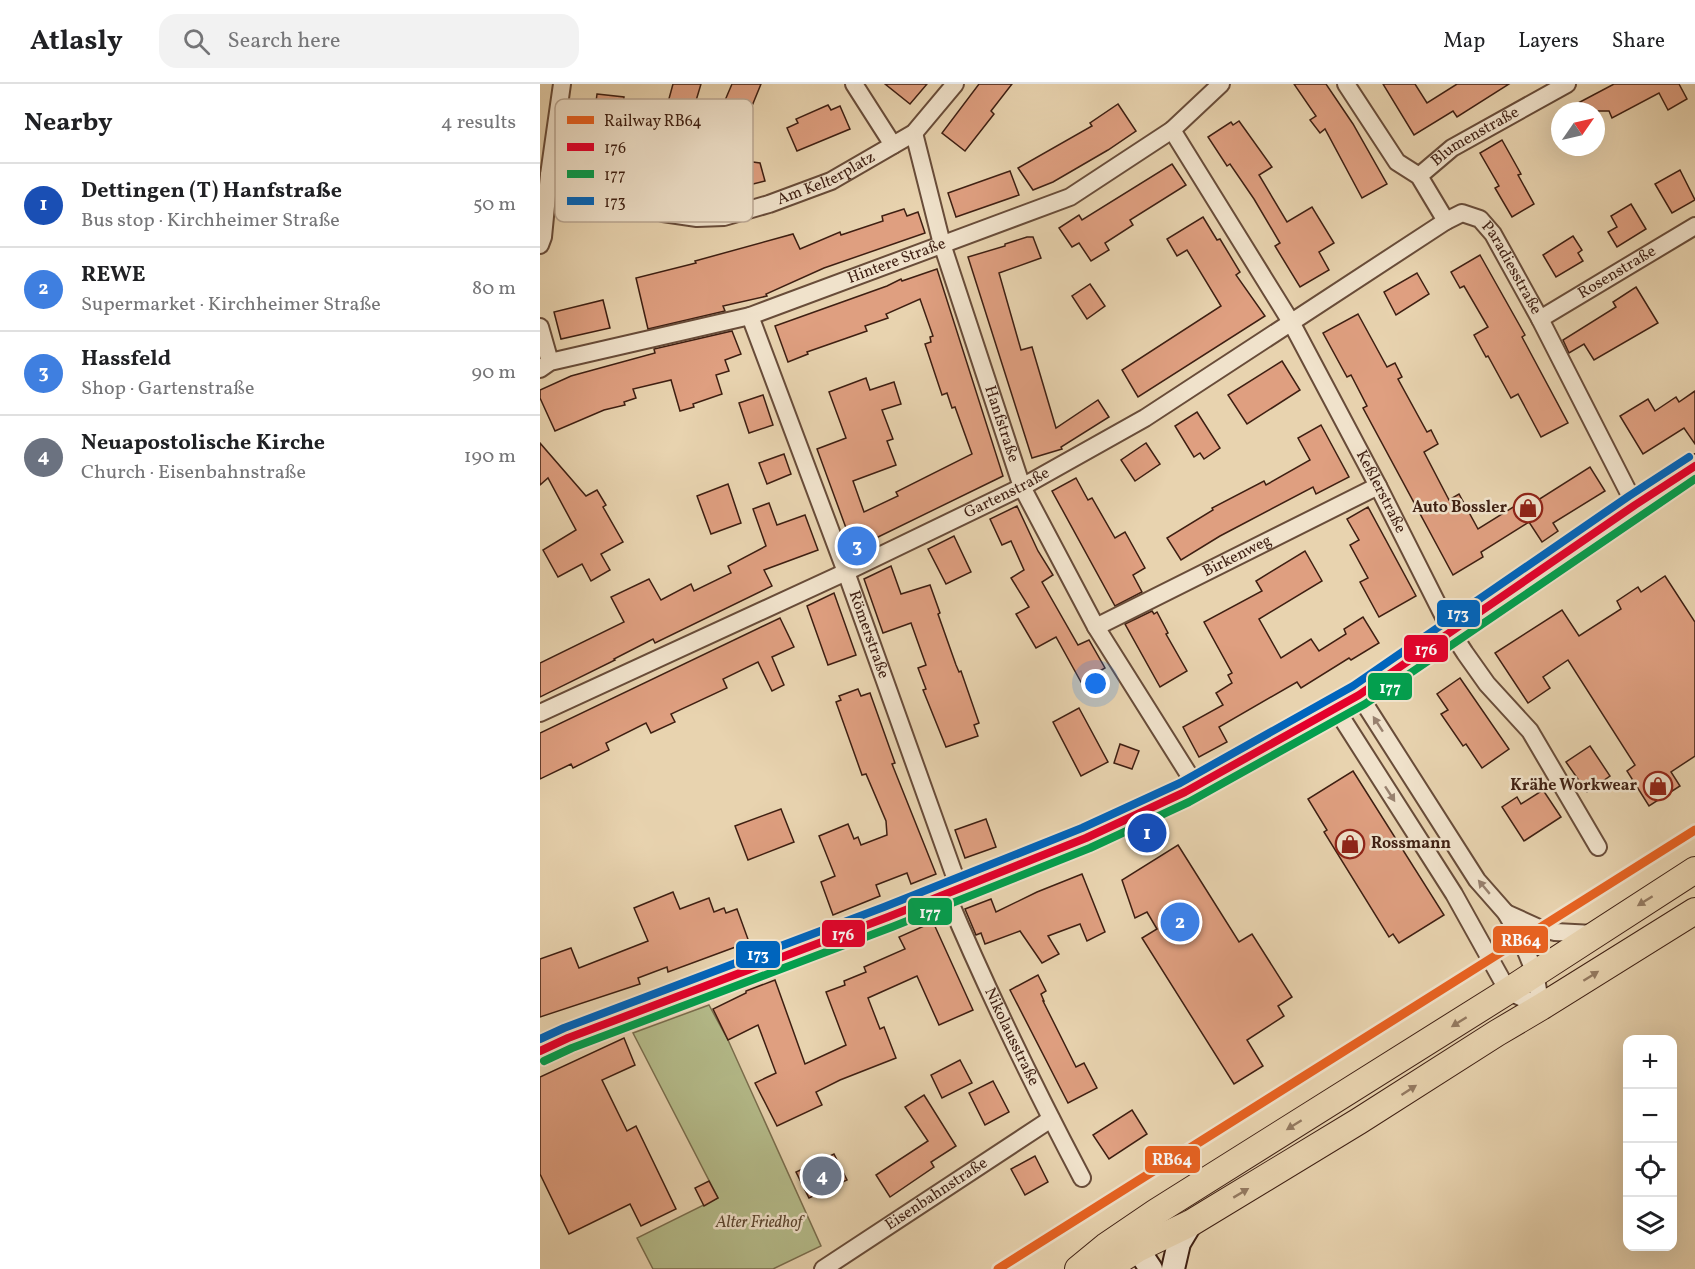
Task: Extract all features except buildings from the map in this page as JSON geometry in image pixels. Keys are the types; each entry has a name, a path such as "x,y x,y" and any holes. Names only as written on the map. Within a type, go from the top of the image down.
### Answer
{"main road":[{"path":"1123,1257 1508,991 1695,870"},
{"path":"1078,1269 1123,1257 1191,1223 1359,1122 1695,910"}],"street":[{"path":"560,99 562,84"},
{"name":"Am Kelterplatz","path":"753,209 831,181 893,145 854,84"},
{"path":"893,145 914,133 955,84"},
{"name":"Hintere Straße","path":"545,366 750,316 1070,197 1173,130 1221,84"},
{"path":"1346,84 1397,162 1419,176 1446,221"},
{"name":"Blumenstraße","path":"1419,176 1452,148 1567,84"},
{"name":"Keßlerstraße","path":"1173,130 1292,322 1452,633 1487,684 1530,731 1598,847"},
{"path":"540,245 543,237 555,133"},
{"name":"Hanfstraße","path":"914,133 942,244 1022,487 1096,627 1196,786"},
{"name":"Am Kelterplatz","path":"549,175 555,177"},
{"name":"Paradiesstraße","path":"1446,221 1462,213 1480,219 1493,234 1540,319 1635,505"},
{"name":"Gartenstraße","path":"540,713 846,572 1022,487 1145,418 1446,221"},
{"name":"Rosenstraße","path":"1540,319 1695,226"},
{"name":"Römerstraße","path":"750,316 846,572 953,891"},
{"path":"540,327 545,366"},
{"path":"540,1051 568,1038 866,926 1086,838 1196,786 1359,695 1695,466"},
{"name":"Birkenweg","path":"1096,627 1378,486"},
{"path":"1359,695 1477,880 1506,913 1521,939 1535,973 1541,1007"},
{"path":"1336,709 1454,894 1508,991 1541,1007"},
{"name":"Nikolausstraße","path":"953,891 967,943 1051,1119 1082,1178"},
{"path":"1506,913 1526,923 1555,932 1594,934"},
{"name":"Eisenbahnstraße","path":"823,1269 1051,1119"},
{"path":"1173,1269 1179,1243 1191,1223"}],"green space":[{"name":"Alter Friedhof","path":"709,1005 728,1040 821,1246 773,1269 653,1269 637,1238 718,1198 633,1033"}],"rail line":[{"name":"RB64","path":"998,1269 1695,830"}],"transit line":[{"name":"173","path":"540,1039 1082,828 1180,783 1353,686 1689,457"},
{"name":"176","path":"540,1051 568,1038 888,917 1086,838 1185,792 1359,695 1695,466"},
{"name":"177","path":"544,1061 572,1048 892,927 1090,848 1189,802 1365,704 1695,479"}],"place":[{"name":"Auto Bossler","path":"1528,508"},
{"name":"Hassfeld","path":"857,546"},
{"name":"Krähe Workwear","path":"1658,786"},
{"name":"Dettingen (T) Hanfstraße","path":"1147,833"},
{"name":"Rossmann","path":"1350,844"},
{"name":"REWE","path":"1180,922"},
{"name":"Neuapostolische Kirche","path":"822,1176"}]}
